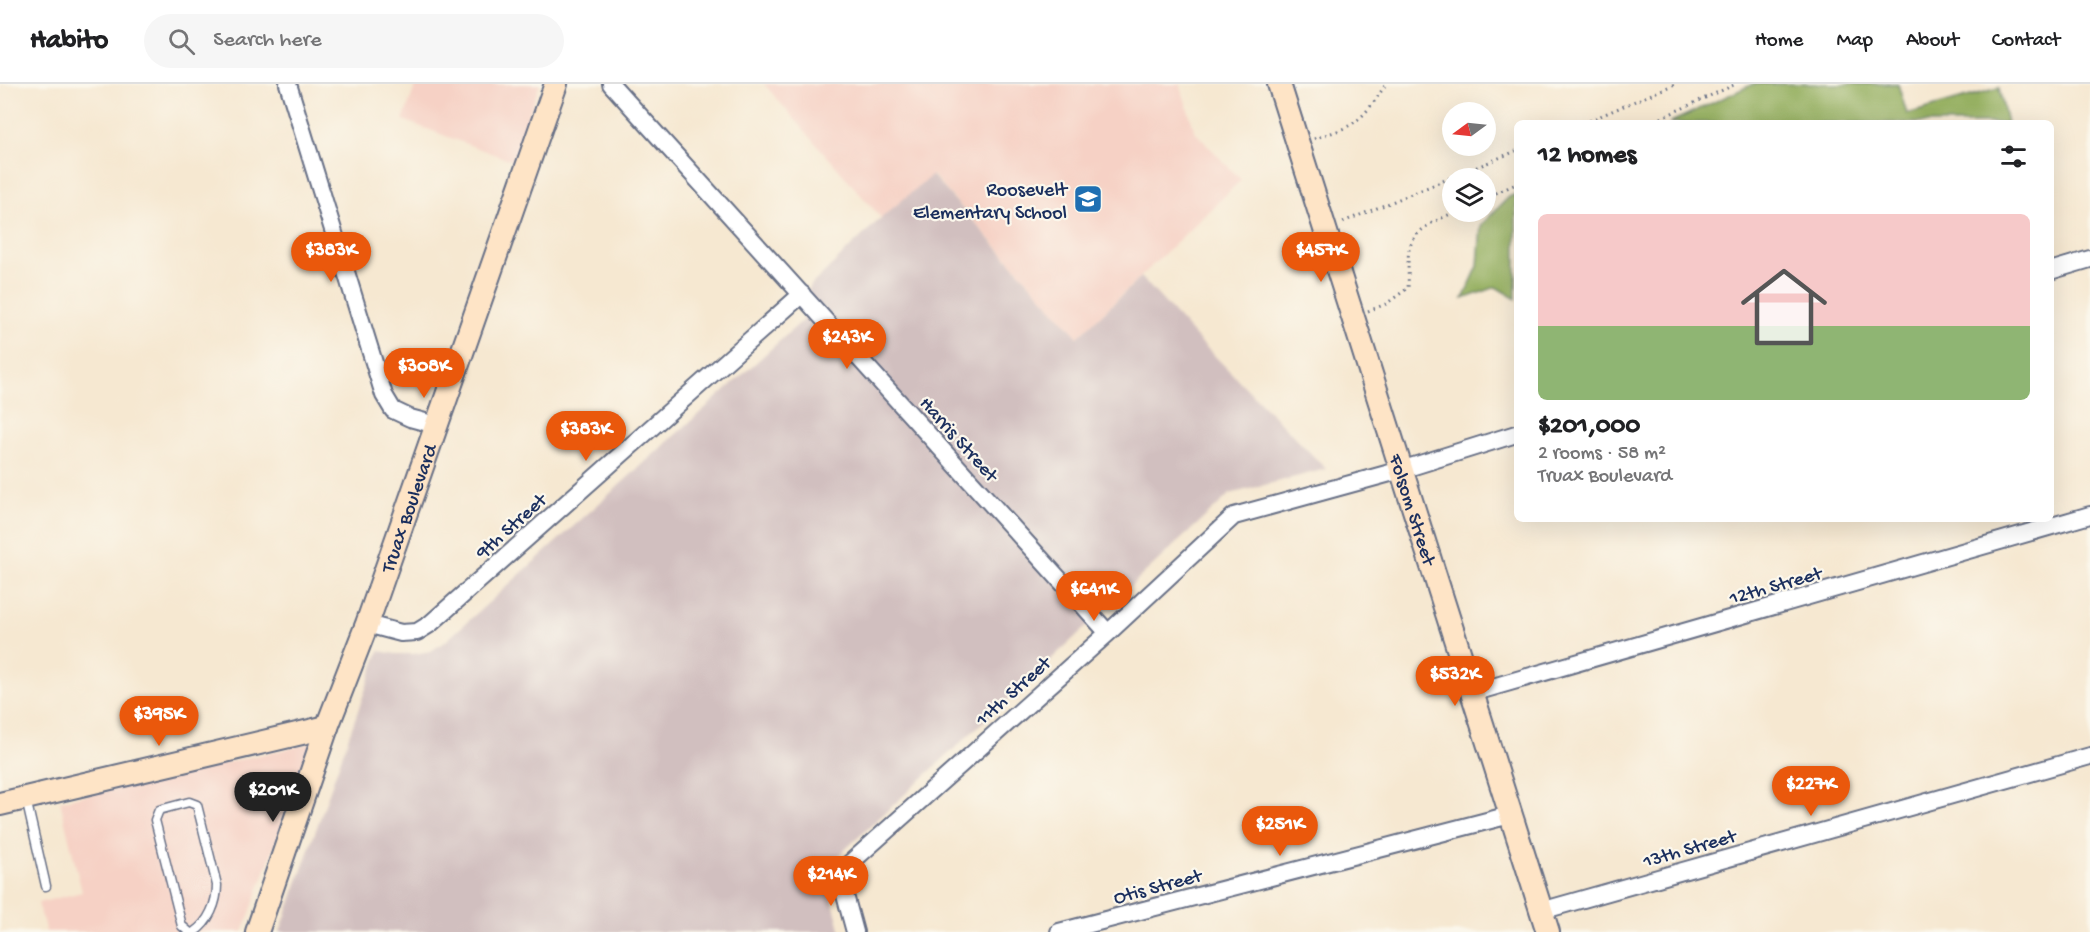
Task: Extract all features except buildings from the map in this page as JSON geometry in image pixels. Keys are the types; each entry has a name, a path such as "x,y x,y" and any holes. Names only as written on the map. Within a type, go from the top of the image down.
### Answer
{"main road":[{"name":"Truax Boulevard","path":"257,932 327,728 367,624 556,84"},
{"name":"Folsom Street","path":"1279,84 1545,921"},
{"path":"0,804 327,728"}],"street":[{"path":"288,84 384,395 393,410 410,418 436,425"},
{"name":"Harris Street","path":"611,84 1108,633"},
{"path":"2054,270 2090,259"},
{"name":"9th Street","path":"367,624 401,633 417,632 430,624 802,294"},
{"name":"11th Street","path":"855,932 839,873 1108,633 1234,516 1401,470 1514,435"},
{"name":"12th Street","path":"1472,693 2090,515"},
{"name":"13th Street","path":"1545,921 2090,756"},
{"name":"Otis Street","path":"1059,932 1510,815"}],"lane":[{"path":"26,798 46,886"},
{"path":"189,932 182,926 154,820 159,810 189,802 197,805 217,885 217,896 205,924 194,932"}],"path":[{"path":"1319,137 1344,129 1357,121 1370,108 1386,84"},
{"path":"1591,120 1675,84"},
{"path":"1657,120 1736,84"},
{"path":"1343,222 1514,152"},
{"path":"1496,193 1514,185"},
{"path":"1353,316 1386,304 1408,288 1409,249 1419,232 1428,224 1442,218"}],"shaded area":[{"path":"416,84 540,84 512,161 403,120"},
{"name":"Roosevelt Elementary School","path":"764,84 1180,84 1195,132 1241,180 1078,337 933,175 881,218"},
{"path":"932,175 1078,337 1141,277 1197,338 1326,469 1230,494 824,869 841,932 280,932 379,651 413,654 431,651 446,641 802,321 809,287 881,218"},
{"path":"312,743 243,932 46,932 38,903 82,892 60,801"}],"green space":[{"path":"1753,84 1898,84 1907,114 1999,88 2006,120 1675,120"},
{"path":"1514,195 1514,298 1496,287 1463,299 1478,266 1481,225 1484,222 1496,222 1496,210"}],"place":[{"name":"Roosevelt Elementary School","path":"1088,199"}]}
